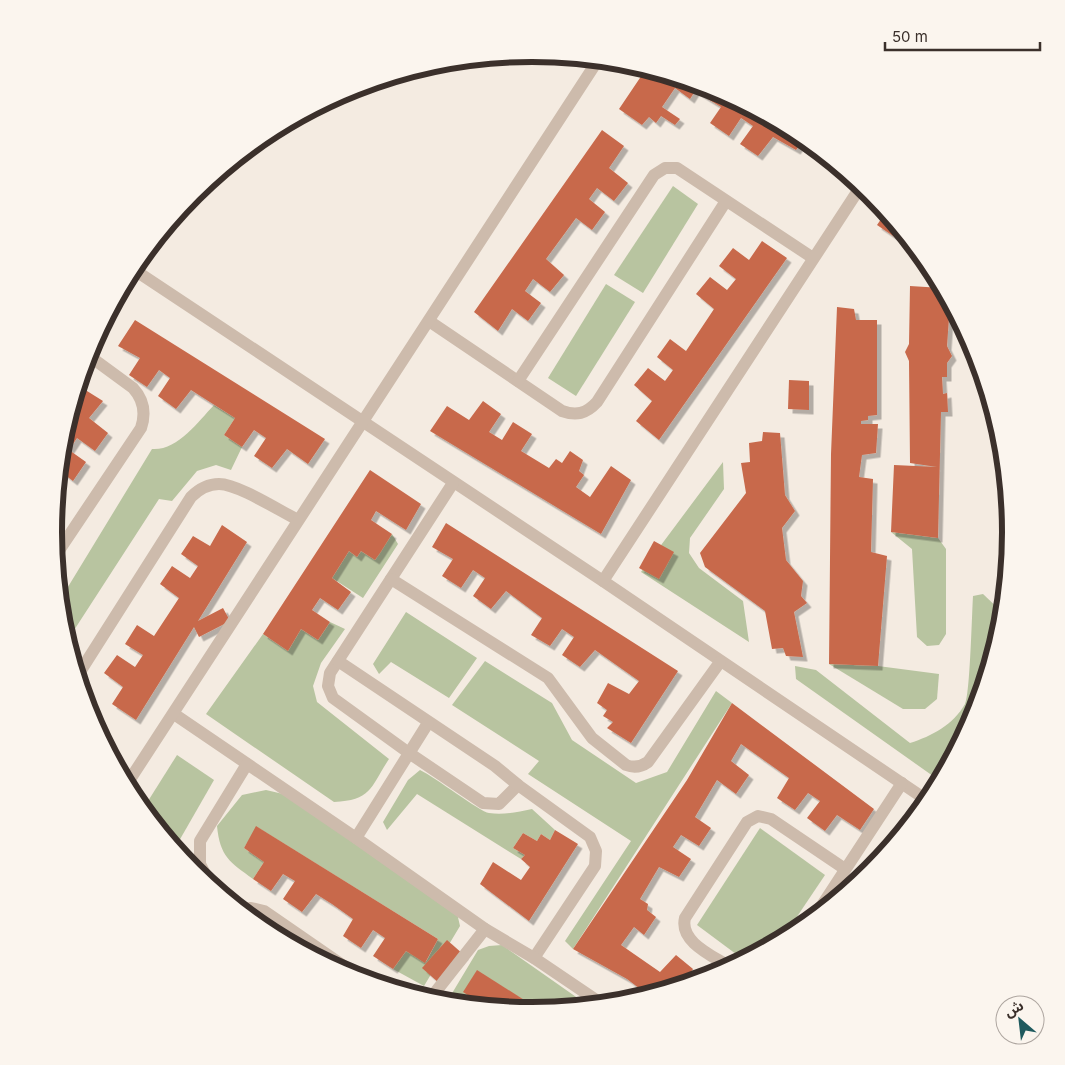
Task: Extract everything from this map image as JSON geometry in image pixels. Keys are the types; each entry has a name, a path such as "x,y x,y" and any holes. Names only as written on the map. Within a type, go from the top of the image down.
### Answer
{"street":[{"path":"131,777 593,67"},
{"path":"518,381 654,175 665,168 677,168 813,258"},
{"path":"603,581 857,192"},
{"path":"429,321 562,411 571,414 581,414 590,410 602,394 726,201"},
{"path":"140,274 603,581 720,662 921,796"},
{"path":"63,544 141,428 144,420 143,403 139,394 95,360"},
{"path":"454,483 338,661 328,680 333,698 409,753 488,805 504,801 518,785"},
{"path":"83,668 191,497 197,491 212,484 229,485 298,520"},
{"path":"391,579 548,678 592,738 626,765 632,767 644,765 648,762 720,662"},
{"path":"338,661 428,723 495,766 590,837 596,851 595,866 534,958"},
{"path":"174,714 485,929 534,958 593,998"},
{"path":"356,838 428,723"},
{"path":"201,866 200,841 248,764"},
{"path":"825,900 902,783"},
{"path":"723,962 687,936 683,924 684,918 747,822 758,816 770,819 845,869"},
{"path":"250,908 264,911 329,956"},
{"path":"436,992 485,929"}],"green space":[{"path":"673,186 698,204 643,293 614,275"},
{"path":"606,284 635,302 576,396 548,378"},
{"path":"214,405 235,418 224,435 242,447 231,470 216,465 197,471 172,501 159,499 74,631 67,589 152,449 170,445 194,427"},
{"path":"723,462 724,489 690,538 689,553 699,568 743,601 749,642 641,572"},
{"path":"891,532 938,538 946,549 946,634 939,645 927,646 917,637 912,549"},
{"path":"392,534 398,544 363,598 332,578 349,551 357,557 361,551 375,560"},
{"path":"983,594 996,606 993,624 978,684 954,740 934,777 796,679 795,666 816,670 910,743 926,737 948,724 960,711 967,698 973,596"},
{"path":"406,612 477,658 449,698 391,662 379,674 373,664"},
{"path":"330,622 345,629 321,663 313,686 317,702 389,759 369,791 356,799 334,802 206,714 263,634 288,651 301,629 318,640"},
{"path":"485,661 552,703 572,740 636,783 667,772 716,691 732,703 573,949 565,941 631,841 528,774 539,761 452,705"},
{"path":"829,664 878,666 939,674 937,699 925,709 903,709"},
{"path":"177,755 214,780 179,842 148,802"},
{"path":"420,770 484,811 495,814 532,809 555,830 550,840 541,834 537,841 523,833 513,848 525,855 521,859 417,794 387,830 383,822 408,780"},
{"path":"266,790 283,794 457,913 460,926 424,986 393,969 406,951 426,962 438,939 257,827 244,848 264,862 253,879 232,863 221,845 217,826 242,795"},
{"path":"760,828 825,875 792,924 738,955 697,925"},
{"path":"502,945 580,999 527,1002 477,971 464,992 470,998 451,995 478,950 489,946"}],"building":[{"path":"641,76 695,91 690,99 675,88 662,107 680,119 675,125 661,116 656,123 649,117 642,125 619,109"},
{"path":"696,92 768,125 799,146 796,150 773,137 758,156 740,144 753,126 741,118 729,136 710,123 721,107"},
{"path":"602,130 624,146 609,168 628,183 614,201 597,188 589,199 605,212 592,230 576,218 546,259 564,275 550,292 533,279 525,291 541,303 528,321 512,309 498,331 474,312"},
{"path":"882,218 901,242 877,225"},
{"path":"762,241 787,258 659,440 636,421 652,401 634,385 648,368 665,381 673,370 657,357 670,339 686,351 714,309 696,294 710,277 727,290 736,279 719,266 733,248 749,260"},
{"path":"910,286 933,287 949,316 947,346 952,356 947,363 947,377 942,377 943,394 947,393 948,412 941,412 938,538 891,532 894,465 937,467 910,463 909,361 905,352 909,344"},
{"path":"837,307 854,309 856,320 877,320 877,415 868,416 868,420 861,421 861,424 878,424 876,453 862,455 859,477 873,479 871,552 887,556 878,666 829,664 831,454"},
{"path":"135,320 325,439 308,464 287,449 272,468 254,456 266,438 254,430 242,447 224,435 235,418 191,390 176,409 158,396 170,378 159,370 147,387 129,375 140,358 118,346"},
{"path":"789,380 809,381 809,410 788,409"},
{"path":"85,390 103,401 89,418 108,433 95,451 77,438 71,447"},
{"path":"483,401 501,414 489,432 502,440 513,422 532,434 521,451 549,468 556,459 562,463 570,451 583,460 579,471 584,475 576,487 590,497 611,466 631,480 601,534 430,431 447,406 469,420"},
{"path":"763,432 780,433 785,495 795,511 782,528 786,560 803,581 801,596 807,603 794,612 803,657 786,656 783,648 772,649 765,611 705,567 700,553 746,493 741,463 750,462 749,443 762,441"},
{"path":"70,451 86,462 73,481 67,476"},
{"path":"370,470 421,504 406,530 376,511 371,520 392,534 375,560 361,551 357,557 349,551 332,578 351,592 338,610 320,598 312,610 330,622 318,640 301,629 288,651 263,634"},
{"path":"446,523 678,671 631,743 607,728 613,722 603,716 607,710 597,703 608,683 629,694 639,681 595,650 580,667 562,655 574,637 562,629 550,646 531,635 542,618 506,591 491,609 473,596 485,578 473,570 461,588 442,576 453,559 432,547"},
{"path":"222,525 247,542 198,621 223,608 230,621 199,637 194,627 136,720 112,704 123,687 104,673 117,655 135,667 143,655 125,644 137,625 154,636 179,598 160,584 172,566 190,578 198,566 181,554 193,536 210,546"},
{"path":"654,541 674,552 659,579 639,568"},
{"path":"732,703 874,809 860,830 837,815 825,831 807,818 820,801 808,793 795,810 777,798 789,778 741,744 731,761 749,775 736,794 717,780 695,817 711,828 699,846 681,835 673,847 691,859 679,877 659,867 640,899 648,904 647,910 656,917 644,935 634,927 621,945 660,972 676,955 693,969 684,978 640,989 627,979 573,949 687,780"},
{"path":"256,826 438,939 425,963 406,951 393,969 373,956 385,938 373,930 361,948 343,936 353,919 332,904 316,894 302,912 283,899 295,881 283,874 271,891 253,879 264,862 244,848"},
{"path":"555,830 578,844 529,921 480,884 493,862 521,880 530,867 521,859 525,855 513,848 523,833 537,841 541,834 550,840"},
{"path":"447,940 464,955 439,983 422,968"},
{"path":"477,970 527,1002 472,998 463,992"}]}
